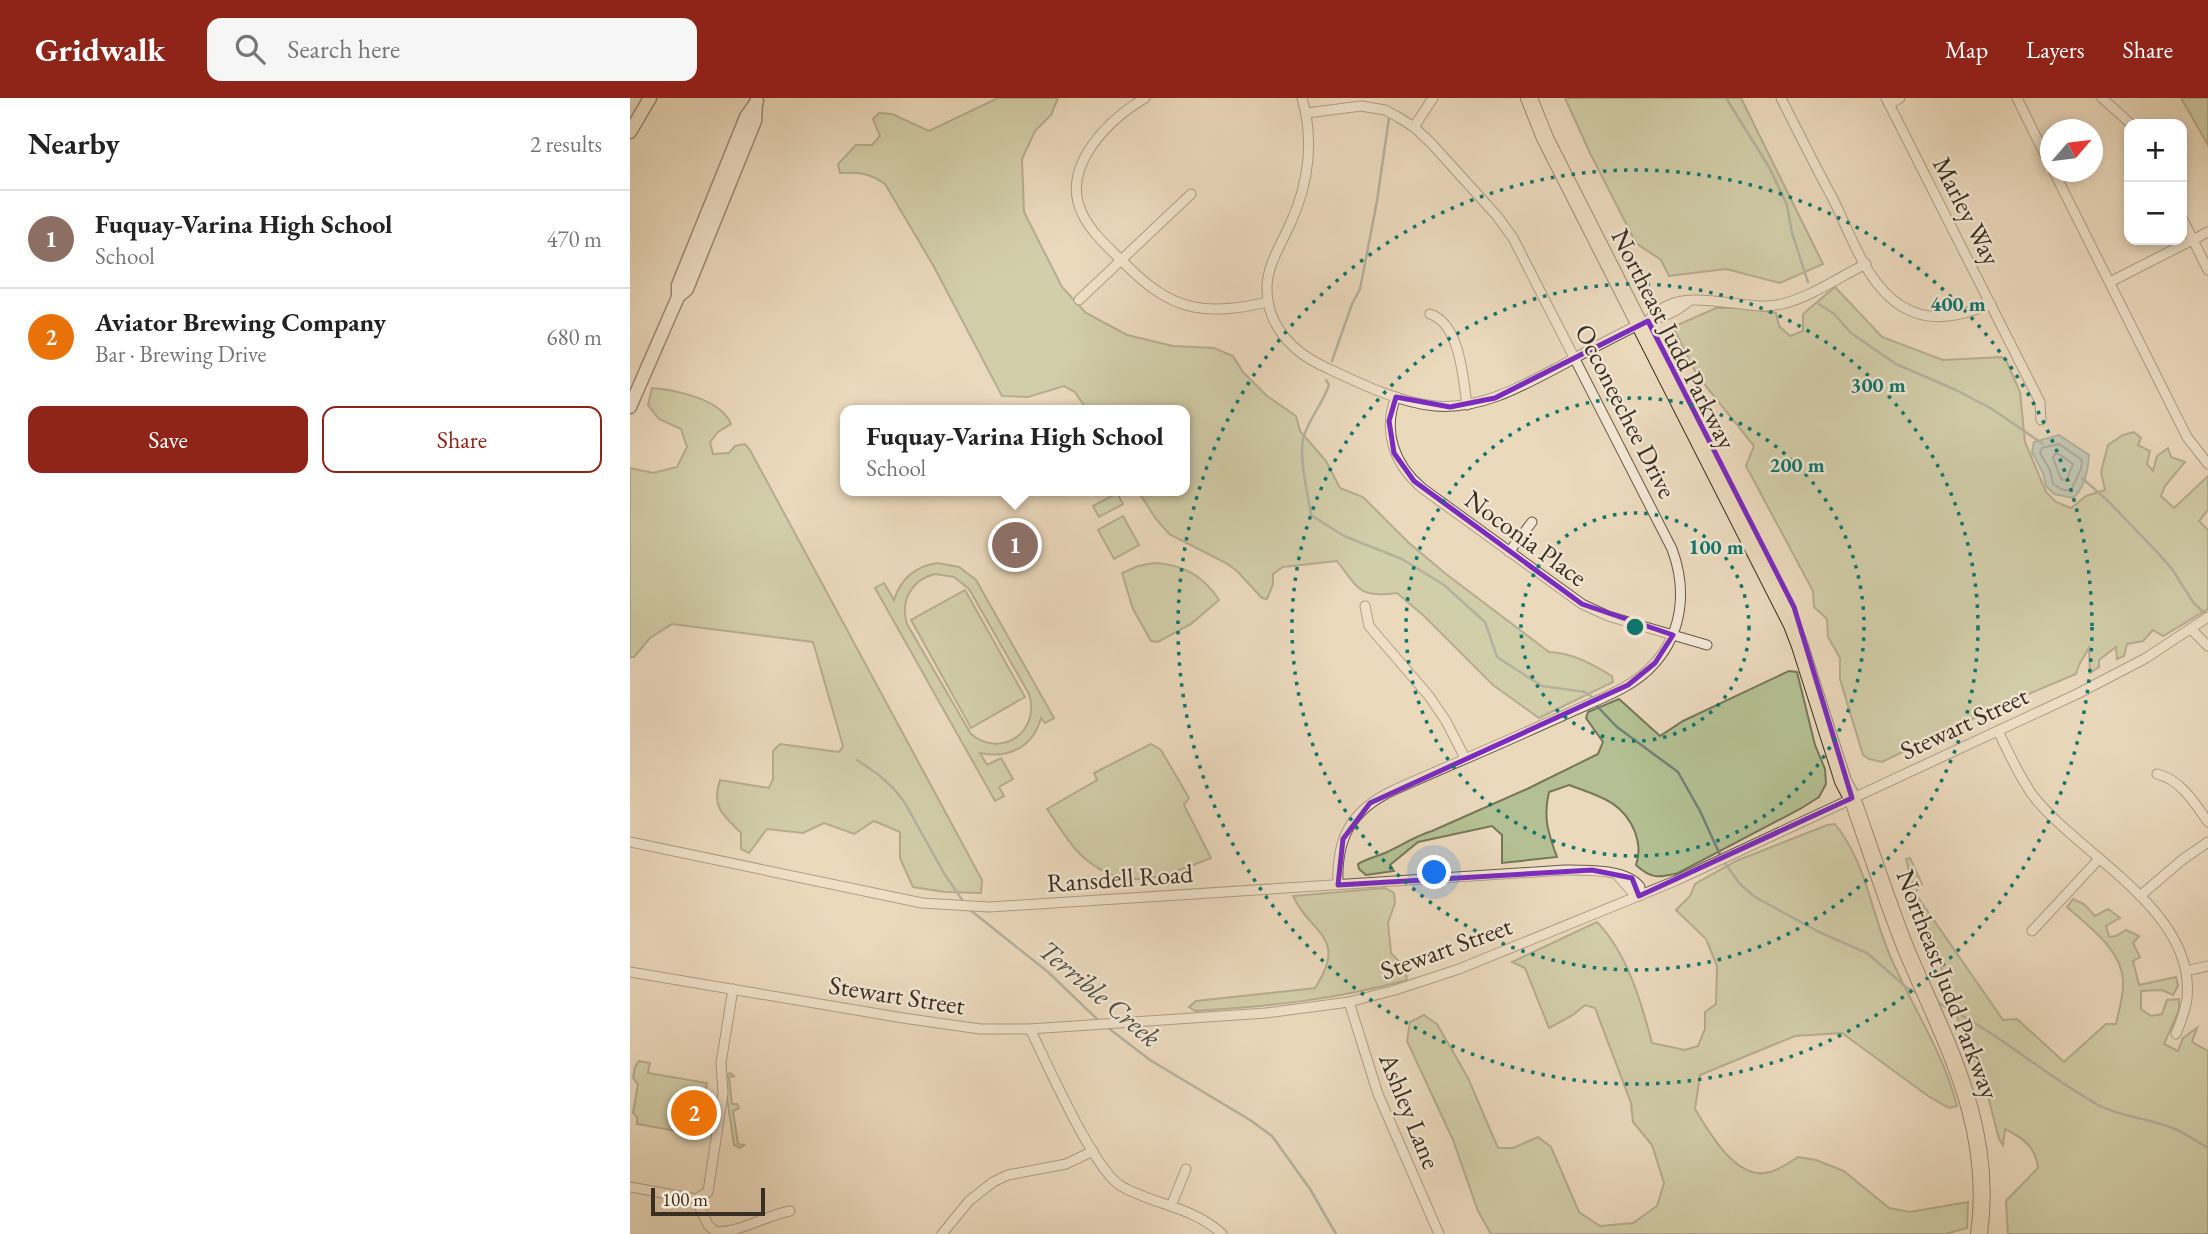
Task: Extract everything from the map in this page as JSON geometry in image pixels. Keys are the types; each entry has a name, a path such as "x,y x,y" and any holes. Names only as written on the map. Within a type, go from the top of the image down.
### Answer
{"highway":[{"name":"Northeast Judd Parkway","path":"1529,98 1545,138 1794,607 1816,667 1849,778 1852,798 1905,945 1964,1084 1975,1129 1982,1181 1979,1234"},
{"name":"Northeast Judd Parkway","path":"1539,98 1563,155 1644,323"}],"main road":[{"path":"630,132 650,98"},
{"path":"630,407 678,297 678,285 746,117 757,100"}],"street":[{"path":"1145,98 1118,117 1095,142 1082,164 1076,182 1078,202 1085,220 1151,288 1185,304 1225,308 1268,302"},
{"path":"1302,98 1307,113 1309,148 1302,195 1270,269 1268,302 1285,339 1303,356 1396,397 1432,406 1467,405 1511,391 1644,323 1661,319 1689,301 1708,299 1776,305 1800,298 1866,264"},
{"path":"1414,127 1433,98"},
{"path":"1781,98 1866,264 1887,295 1916,313 1950,317 1990,304"},
{"path":"1887,101 1900,98"},
{"path":"2017,98 2040,145"},
{"path":"2102,98 2125,119"},
{"name":"Marley Way","path":"1887,101 2040,402 2041,420"},
{"name":"Occoneechee Drive","path":"1307,113 1361,106 1385,110 1414,127 1506,227 1678,563 1681,577 1678,620 1656,663 1628,685 1385,794 1362,811 1346,830 1340,846 1338,885"},
{"path":"2059,182 2187,437 2208,464"},
{"path":"1079,300 1191,194"},
{"path":"2187,228 2208,270"},
{"path":"2110,282 2208,232"},
{"path":"1430,314 1443,321 1454,341 1462,368 1467,405"},
{"name":"Noconia Place","path":"1396,397 1391,413 1390,438 1394,453 1405,472 1422,488 1568,595 1595,611 1707,645"},
{"path":"1508,552 1532,522"},
{"path":"1365,606 1370,626 1429,696 1446,721 1465,758"},
{"name":"Stewart Street","path":"630,972 964,1027 1030,1029 1266,1013 1349,1002 1450,972 1721,861 2077,694 2146,658 2208,617"},
{"path":"2191,629 2208,646"},
{"path":"1998,731 2034,796 2140,896 2159,916 2174,940 2186,971 2187,999 2176,1034"},
{"path":"2157,774 2167,776 2183,790 2208,822"},
{"name":"Ransdell Road","path":"630,842 887,897 946,905 1008,906 1565,870 1592,870 1618,876 1639,896"},
{"path":"2140,896 2208,842"},
{"path":"2032,931 2099,859"},
{"path":"2186,971 2208,966"},
{"path":"630,1187 696,1199 708,1192 723,1093 720,1063 733,989"},
{"name":"Ashley Lane","path":"1349,1002 1382,1103 1439,1234"},
{"path":"1030,1029 1093,1151 1113,1180 1130,1191 1206,1221 1223,1234"},
{"path":"942,1234 969,1201 993,1182 1008,1175 1066,1164 1093,1151"},
{"path":"1171,1206 1186,1169"},
{"path":"696,1199 708,1225 716,1232 730,1232 772,1215 790,1211"}],"highlighted area":[{"path":"1648,321 1794,607 1852,798 1639,896 1632,878 1592,870 1338,885 1343,839 1370,803 1628,685 1655,663 1673,635 1582,604 1414,481 1394,453 1389,421 1396,397 1450,407 1495,398"}],"green space":[{"path":"998,98 1058,98 1051,115 1035,131 1022,159 1024,212 1062,287 1086,313 1127,335 1173,346 1214,348 1233,356 1243,372 1267,396 1296,416 1300,431 1326,461 1340,488 1363,497 1408,542 1446,574 1549,652 1566,654 1590,663 1612,676 1613,682 1539,718 1493,685 1397,593 1374,594 1361,589 1337,561 1283,567 1273,574 1273,584 1267,599 1262,598 1226,563 1169,534 1141,496 1190,496 1190,405 1084,405 1075,392 1064,386 1028,397 1002,396 933,265 885,184 864,174 840,173 838,164 856,145 872,145 880,136 873,119 879,113 892,114 929,131"},
{"path":"1565,98 1741,98 1823,264 1780,283 1726,269 1669,276 1661,260 1636,243"},
{"path":"2181,98 2208,98 2208,145"},
{"path":"1835,287 1882,337 1943,360 2002,357 2006,360 2020,392 2025,442 2046,492 2056,502 2071,508 2086,496 2105,490 2101,472 2108,445 2123,435 2134,432 2141,438 2138,445 2150,451 2147,464 2153,471 2157,456 2168,448 2171,457 2185,462 2165,486 2161,496 2174,508 2208,476 2208,510 2199,521 2208,530 2208,609 2163,636 2153,630 2143,641 2127,644 2124,656 2117,659 2116,647 2099,660 2099,667 2090,673 2089,648 2076,674 2007,703 1998,703 1991,710 1882,762 1863,755 1840,679 1840,658 1828,637 1827,619 1814,607 1813,591 1746,466 1754,446 1697,375 1673,327 1716,308 1746,308 1776,313 1779,326 1790,336 1803,331 1803,314"},
{"path":"652,388 697,397 726,415 731,424 718,432 710,442 713,454 729,453 735,446 745,444 750,450 982,880 981,893 945,892 913,887 900,858 900,832 874,821 854,834 824,823 803,833 767,829 749,853 741,849 741,833 720,810 718,804 720,780 769,788 773,779 773,751 780,744 839,752 843,746 813,642 672,624 650,638 634,657 630,657 630,468 653,473 677,467 687,447 681,429 659,419 648,405"},
{"path":"1111,496 1119,496 1123,504 1099,517 1093,506"},
{"path":"1123,516 1139,545 1114,559 1098,530"},
{"path":"938,563 959,567 976,580 1054,718 1045,723 1041,718 1032,737 1018,749 1001,754 980,753 987,765 1001,758 1013,779 999,787 1004,796 995,801 875,588 884,583 894,600 910,574 922,567","holes":["935,574 954,577 969,589 1029,694 1029,720 1016,738 1006,742 994,744 971,734 907,624 906,600 914,586"]},
{"path":"1154,563 1174,566 1191,573 1206,584 1219,600 1191,624 1158,642 1151,641 1133,609 1122,573"},
{"path":"965,590 1025,697 971,728 911,620"},
{"path":"1789,671 1797,672 1815,745 1825,769 1826,784 1819,797 1678,873 1656,876 1641,870 1636,865 1639,848 1635,832 1624,813 1608,801 1569,785 1549,792 1547,801 1547,825 1557,857 1502,863 1502,835 1492,826 1418,842 1390,865 1394,871 1366,875 1359,869 1358,864 1364,861 1527,789 1598,754 1603,742 1586,718 1588,712 1619,699 1660,736 1683,721"},
{"path":"1151,744 1161,750 1189,798 1184,805 1211,858 1143,879 1111,875 1079,853 1047,809 1097,780 1094,773"},
{"path":"1835,824 1846,839 1862,872 1884,941 1944,1068 1957,1106 1949,1108 1928,1096 1842,1033 1795,1036 1700,1075 1695,1109 1721,1148 1738,1165 1748,1170 1769,1172 1798,1157 1816,1160 1844,1171 1889,1208 1910,1212 1968,1202 1967,1228 1945,1234 1491,1234 1478,1211 1453,1140 1407,1041 1410,1022 1424,1015 1437,1024 1468,1078 1498,1148 1513,1148 1538,1137 1551,1147 1579,1212 1600,1226 1633,1223 1657,1206 1664,1183 1652,1145 1633,1122 1631,1103 1595,1008 1585,1005 1549,1028 1525,968 1512,962 1597,922 1608,934 1625,963 1638,994 1652,1043 1685,1050 1698,1046 1705,1029 1705,1012 1716,1004 1717,966 1706,939 1676,910 1690,896 1695,884 1736,861"},
{"path":"1910,858 1922,884 1915,893 2003,1020 2017,1019 2064,1062 2106,1024 2116,1024 2123,985 2121,969 2110,949 2067,907 2073,899 2084,904 2095,916 2108,909 2120,918 2106,926 2109,937 2126,930 2139,936 2133,943 2140,957 2133,961 2139,985 2176,977 2178,986 2173,995 2162,990 2141,991 2141,1009 2151,1016 2162,1014 2167,1000 2179,999 2179,1010 2164,1044 2178,1051 2183,1038 2197,1028 2192,1042 2208,1051 2208,1234 2008,1234 2006,1201 2038,1168 2037,1161 2028,1144 2012,1132 2005,1129 2003,1145 1999,1139 1985,1085 1941,978 1942,969 1936,947 1910,895 1913,887 1906,859"},
{"path":"1385,888 1394,893 1395,903 1388,923 1391,953 1405,968 1407,980 1353,993 1302,1001 1195,1011 1189,1007 1196,1001 1315,988 1325,971 1327,946 1293,896"},
{"path":"639,1061 650,1063 648,1073 707,1083 698,1132 693,1134 637,1124 637,1117 633,1113 638,1084 633,1078"},
{"path":"730,1073 734,1076 729,1077 732,1104 737,1104 739,1108 733,1111 738,1144 744,1145 740,1148 734,1145 724,1078"}],"water":[{"path":"2059,435 2089,455 2083,484 2073,498 2054,494 2046,486 2043,473 2032,452 2034,442"}],"waterway":[{"path":"1726,98 1769,167 1787,205 1792,233 1808,282"},
{"path":"1332,361 1360,289 1389,118"},
{"path":"1819,304 1834,314 1851,333 1896,364 1992,409 2043,444"},
{"path":"1326,380 1329,385 1308,426 1302,447 1311,515 1344,536 1402,559 1444,585 1485,622 1497,657 1542,686 1585,692 1592,697"},
{"path":"2082,478 2158,553 2193,602 2206,615"},
{"path":"1595,704 1617,727 1678,772 1722,859 1740,884 1755,897 1819,932 1867,953 1906,987 1919,994"},
{"name":"Terrible Creek","path":"857,760 879,775 905,803 945,875 965,904"},
{"name":"Terrible Creek","path":"969,909 1048,972 1099,1021"},
{"path":"1938,1003 1979,1026 2098,1105 2175,1129 2208,1148"},
{"name":"Terrible Creek","path":"1107,1027 1150,1060 1272,1136 1310,1189 1336,1234"}],"place":[{"name":"Fuquay-Varina High School","path":"1015,545"},
{"name":"Aviator Brewing Company","path":"694,1113"}]}
